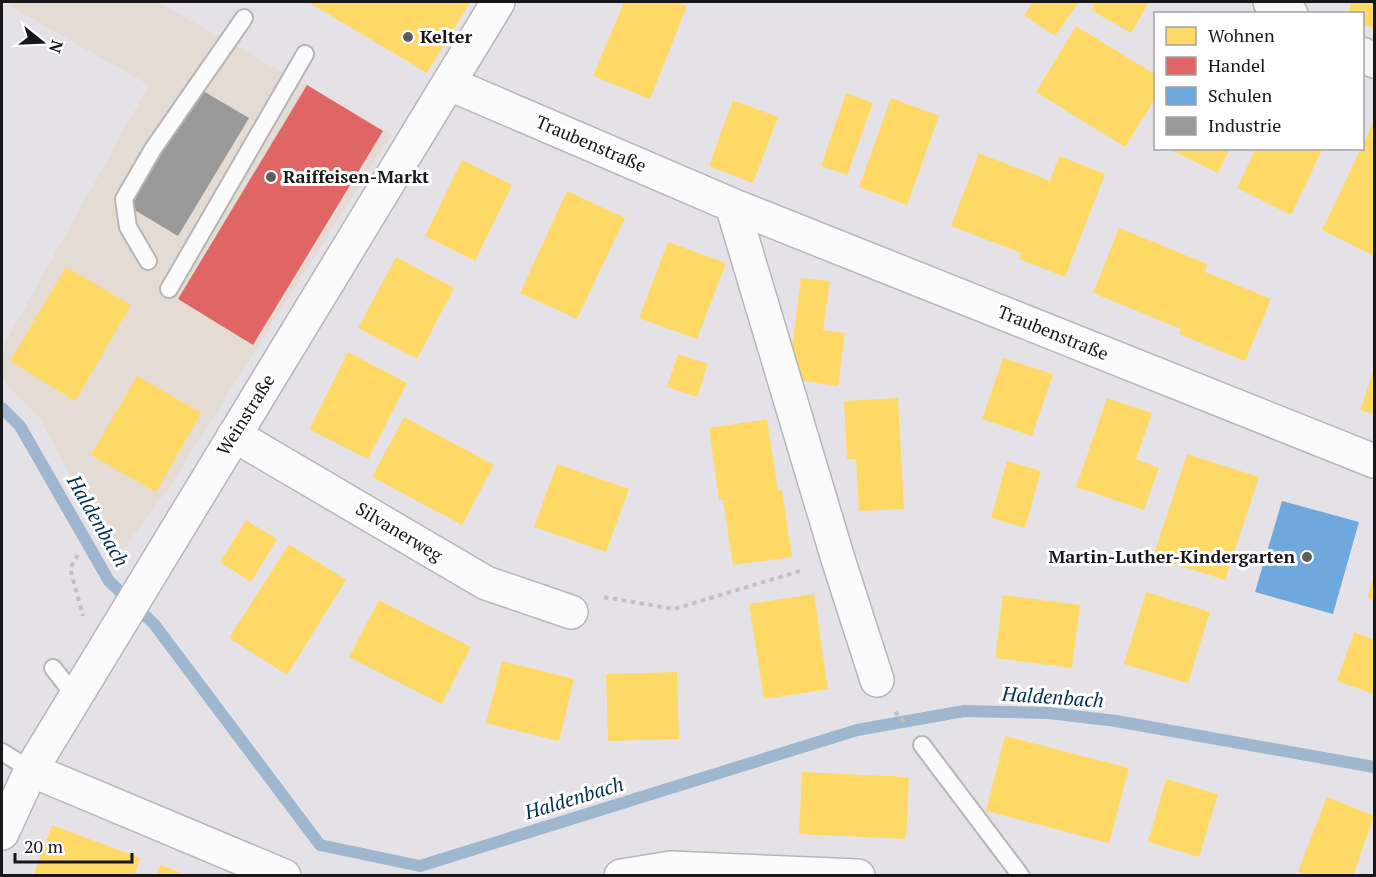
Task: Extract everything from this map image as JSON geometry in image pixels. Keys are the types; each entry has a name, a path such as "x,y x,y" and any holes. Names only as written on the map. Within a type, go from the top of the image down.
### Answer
{"main road":[{"path":"1270,2 1288,12"}],"street":[{"name":"Weinstraße","path":"2,833 31,770 75,696 498,2"},
{"name":"Traubenstraße","path":"450,84 732,205 1374,461"},
{"path":"732,205 838,560 877,680"},
{"name":"Silvanerweg","path":"234,435 486,583 571,612"},
{"path":"31,770 284,876"},
{"path":"621,876 671,868 858,876"}],"lane":[{"path":"148,261 128,227 124,199 153,149 244,18"},
{"path":"169,289 305,54"},
{"path":"53,668 75,696"},
{"path":"922,745 1021,876"},
{"path":"2,752 31,770"}],"path":[{"path":"78,555 70,568 82,615 111,638"},
{"path":"571,612 605,596 674,609 838,560"}],"shaded area":[{"path":"2,2 158,2 392,134 170,486 115,561 39,417 2,379 2,348 149,85"}],"building: Wohnen":[{"name":"Kelter","path":"308,2 470,2 427,73"},
{"path":"624,2 676,2 687,6 650,99 593,76"},
{"path":"1033,2 1079,2 1055,36 1024,15"},
{"path":"1096,2 1149,2 1131,33 1091,10"},
{"path":"1352,2 1374,2 1374,29 1364,24 1364,12 1348,12"},
{"path":"1076,26 1154,74 1154,100 1125,147 1036,92"},
{"path":"846,93 873,103 847,175 821,166"},
{"path":"891,98 939,116 907,205 859,187"},
{"path":"733,100 778,117 753,183 709,166"},
{"path":"1374,121 1374,256 1322,230 1360,150 1364,150 1364,142"},
{"path":"1171,150 1229,150 1218,173"},
{"path":"1255,150 1322,150 1291,215 1237,188"},
{"path":"979,153 1050,181 1059,156 1105,174 1065,277 1019,259 1021,253 951,226"},
{"path":"462,160 512,185 475,261 425,236"},
{"path":"567,191 625,218 577,319 520,293"},
{"path":"1119,228 1207,264 1205,272 1271,299 1245,361 1179,334 1181,329 1093,293"},
{"path":"668,242 726,263 697,339 639,318"},
{"path":"396,257 454,288 417,359 358,328"},
{"path":"66,267 131,305 75,401 10,361"},
{"path":"801,278 830,281 823,330 845,333 838,386 788,379"},
{"path":"348,352 407,383 368,459 309,429"},
{"path":"678,354 708,364 697,397 667,387"},
{"path":"1003,358 1053,374 1032,436 982,419"},
{"path":"1374,369 1374,414 1360,410"},
{"path":"137,376 201,413 156,492 91,455"},
{"path":"898,398 904,509 859,511 856,459 847,459 844,401"},
{"path":"1107,398 1152,413 1136,459 1159,468 1144,510 1076,487"},
{"path":"404,417 494,465 462,525 372,477"},
{"path":"767,419 778,491 782,490 792,557 733,565 723,500 719,500 709,428"},
{"path":"1187,454 1259,477 1225,580 1153,557"},
{"path":"1007,461 1041,471 1025,528 991,518"},
{"path":"557,464 629,489 606,552 534,527"},
{"path":"246,520 277,539 251,582 220,562"},
{"path":"289,544 346,580 287,675 229,638"},
{"path":"1374,577 1374,600 1367,597"},
{"path":"1146,592 1210,612 1188,683 1124,664"},
{"path":"814,594 828,689 764,699 749,604"},
{"path":"1003,595 1080,605 1072,668 995,658"},
{"path":"379,600 471,647 442,704 349,657"},
{"path":"1354,632 1374,640 1374,694 1337,681"},
{"path":"502,661 574,679 559,741 486,723"},
{"path":"677,672 679,739 608,741 606,674"},
{"path":"1005,736 1129,768 1109,843 986,811"},
{"path":"802,772 909,777 906,839 799,834"},
{"path":"1166,779 1218,794 1199,857 1148,842"},
{"path":"1327,797 1374,816 1353,876 1310,876 1298,871"},
{"path":"52,825 140,858 134,876 33,876"},
{"path":"161,865 186,875 186,876 156,876"}],"building: Handel":[{"path":"307,85 383,131 253,345 178,299"}],"building: Schulen":[{"name":"Martin-Luther-Kindergarten","path":"1282,501 1359,522 1333,614 1255,592"}],"building: Industrie":[{"path":"198,88 249,118 178,236 128,206"}],"waterway":[{"name":"Haldenbach","path":"2,408 20,426 109,581 154,624 320,845 420,866 857,730 964,711 1049,713 1116,721 1374,767"}],"place":[{"name":"Kelter","path":"408,37"},
{"name":"Raiffeisen-Markt","path":"271,177"},
{"name":"Martin-Luther-Kindergarten","path":"1307,557"}]}
